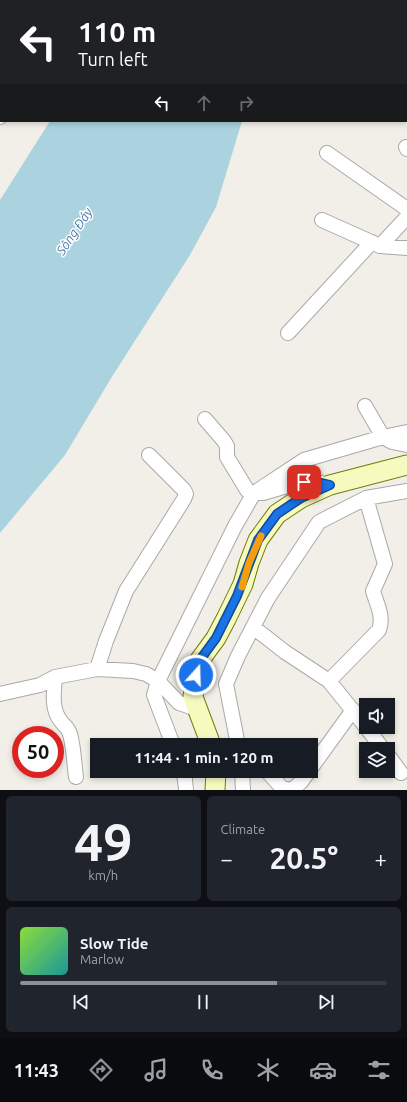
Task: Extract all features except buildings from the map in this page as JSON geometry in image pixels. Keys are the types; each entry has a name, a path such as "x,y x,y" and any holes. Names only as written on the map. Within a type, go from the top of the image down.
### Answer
{"main road":[{"path":"208,738 193,697 197,664 216,638 226,619 243,584 258,540 277,514 301,498 330,485 407,465"},
{"path":"215,790 216,778"}],"street":[{"path":"327,154 407,209"},
{"path":"288,332 376,244 407,217"},
{"path":"322,220 376,244 407,248"},
{"path":"365,406 383,437 392,442 407,445"},
{"path":"205,419 227,446 227,457 247,490 254,493 263,493 313,481 330,485"},
{"path":"171,738 154,695 158,681 232,532 254,493 304,460 383,437 407,432"},
{"path":"97,669 106,641 126,591 186,494 184,490 149,455"},
{"path":"237,738 226,684 268,598 319,522 366,498 407,490"},
{"path":"329,681 379,630 382,622 380,610 373,591 385,564 366,498"},
{"path":"253,627 285,652 329,681 359,718"},
{"path":"0,694 40,685 55,677 97,669 133,671 146,674 158,681 179,703 198,709"},
{"path":"55,677 55,708 60,720 66,725 70,734 76,777"},
{"path":"318,758 353,710"},
{"path":"371,734 378,742"},
{"path":"395,763 405,775"},
{"path":"185,778 186,790"},
{"path":"243,778 244,790"},
{"path":"273,778 282,788 292,790 304,778"}],"water":[{"name":"Sông Đáy","path":"49,122 242,122 216,207 190,255 113,375 65,455 0,533 0,200"}],"slow traffic":[{"path":"242,587 249,563 261,536"}],"route":[{"path":"196,675 197,664 216,638 243,584 258,540 277,514 301,498 330,485 313,481 304,482"}]}
